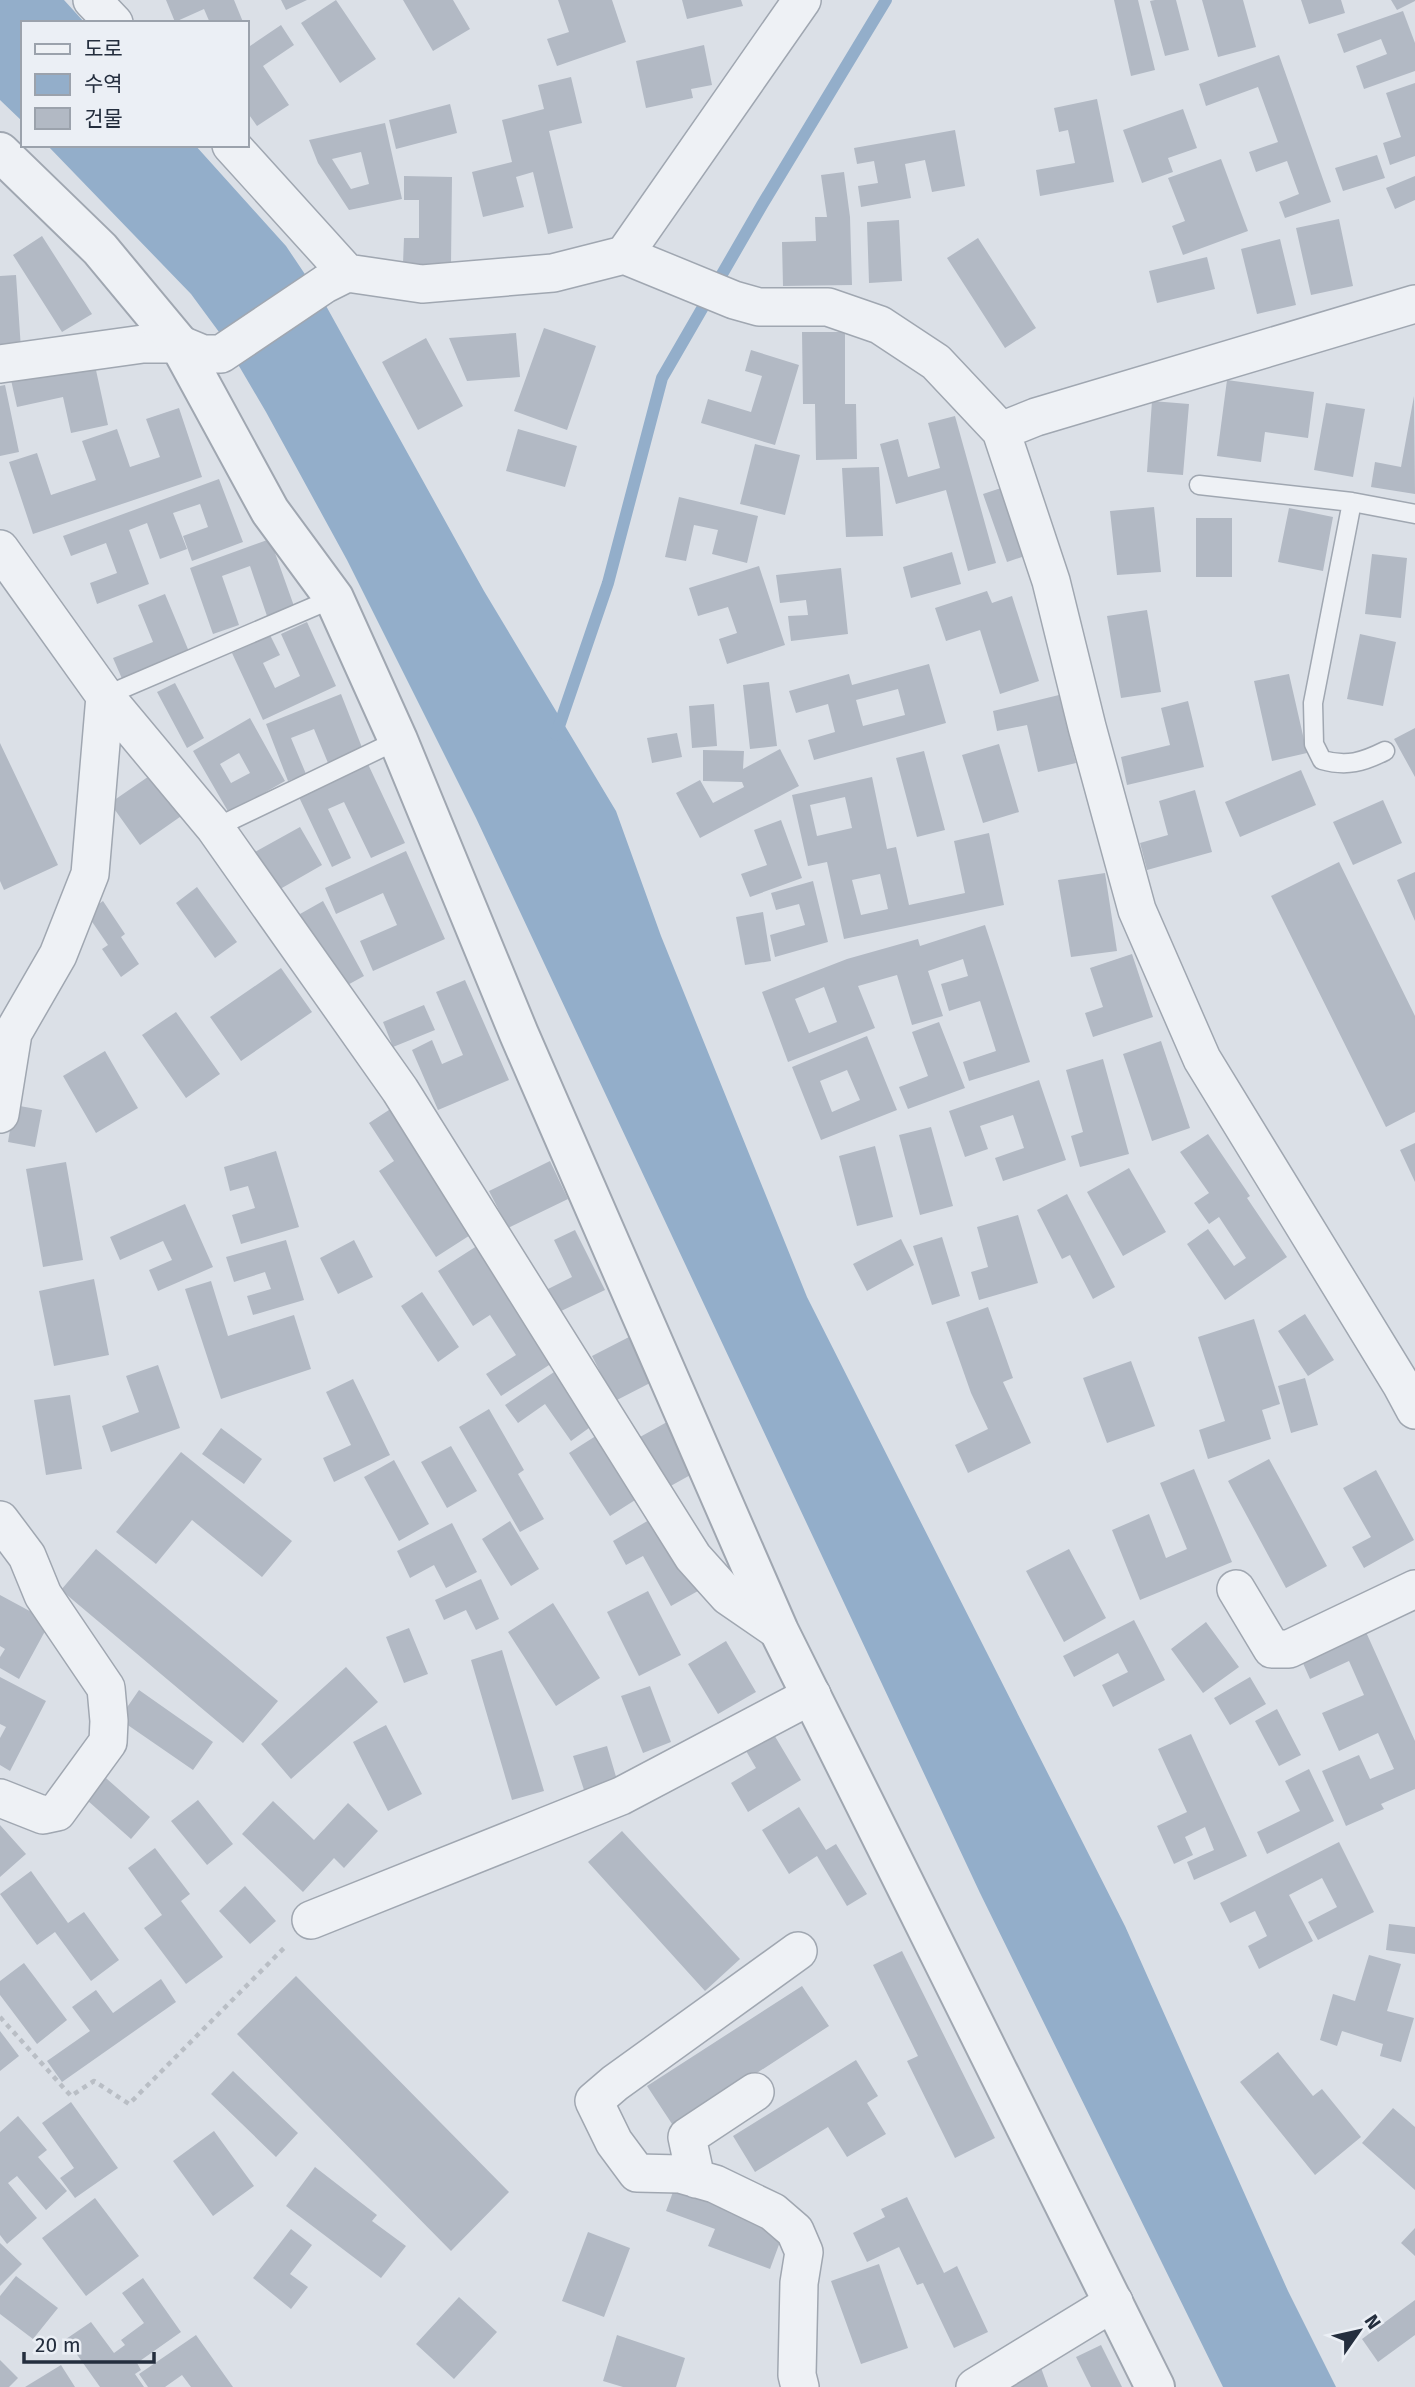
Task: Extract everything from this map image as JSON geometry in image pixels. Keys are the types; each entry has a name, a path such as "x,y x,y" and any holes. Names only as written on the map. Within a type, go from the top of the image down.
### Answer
{"street":[{"path":"92,0 112,21"},
{"path":"639,261 802,0"},
{"path":"233,147 336,279"},
{"path":"0,152 100,249 179,344 270,511 334,598 398,740 519,1034 779,1630 1155,2387"},
{"path":"0,364 143,344 179,344 203,354 221,354 336,279 422,284 554,273 639,261 734,300 759,307 828,307 880,325 936,362 1001,431 1051,581 1137,910 1202,1059 1415,1410"},
{"path":"1001,431 1036,417 1415,304"},
{"path":"0,549 105,696 215,828 400,1090 693,1557 728,1596 779,1630"},
{"path":"0,1114 13,1033 58,955 90,874 105,696"},
{"path":"0,1520 27,1556 43,1595 106,1688 109,1721 108,1742 57,1812 43,1815 0,1798"},
{"path":"1236,1589 1272,1649 1289,1649 1415,1589"},
{"path":"311,1920 621,1796 812,1695"},
{"path":"798,1951 594,2101 614,2142 637,2173 680,2174 715,2184 773,2212 795,2231 804,2252 799,2283 797,2375 800,2387"},
{"path":"696,2179 687,2137 755,2092"},
{"path":"975,2387 1114,2302"}],"lane":[{"path":"1199,485 1352,502 1415,514"},
{"path":"1352,502 1313,703 1314,744 1322,760 1337,764 1360,763 1385,751"},
{"path":"105,696 334,598"},
{"path":"215,828 398,740"}],"path":[{"path":"0,2017 71,2096 94,2081 129,2104 311,1920"}],"water":[{"path":"0,0 64,0 83,21 21,21 21,120 0,100"},
{"path":"49,147 197,147 286,246 325,304 484,591 616,811 661,936 807,1297 1125,1926 1288,2291 1336,2387 1223,2387 980,1893 476,818 347,560 266,412 219,332 191,294"}],"building":[{"path":"166,0 234,0 243,21 209,21 204,9 175,21"},
{"path":"281,0 307,0 286,10"},
{"path":"336,0 376,59 340,83 301,23"},
{"path":"403,0 453,0 470,29 433,51"},
{"path":"558,0 612,0 626,42 557,66 547,39 569,32"},
{"path":"682,0 741,0 743,6 687,19"},
{"path":"1114,0 1138,0 1155,70 1131,76"},
{"path":"1176,0 1189,50 1165,56 1150,1"},
{"path":"1202,0 1243,0 1256,47 1218,57"},
{"path":"1301,0 1341,0 1345,13 1309,24"},
{"path":"1391,0 1415,0 1415,1 1397,10"},
{"path":"1403,11 1415,43 1415,71 1364,89 1356,66 1387,54 1381,39 1344,53 1337,34"},
{"path":"281,25 294,45 263,66 289,105 257,126 248,113 248,47"},
{"path":"704,45 712,85 691,89 693,98 646,108 636,61"},
{"path":"1279,55 1331,202 1285,218 1279,202 1299,194 1287,161 1256,172 1249,152 1278,142 1258,87 1206,106 1199,84"},
{"path":"571,77 582,123 549,131 573,228 548,234 533,172 516,177 524,207 483,217 472,172 512,162 502,120 544,109 538,85"},
{"path":"1415,83 1415,156 1390,165 1383,143 1401,137 1386,93"},
{"path":"1097,99 1114,182 1040,196 1036,170 1075,163 1068,130 1059,132 1054,108"},
{"path":"450,104 457,133 396,149 389,120"},
{"path":"1183,109 1197,148 1168,158 1173,172 1142,183 1123,130"},
{"path":"385,123 402,199 349,210 318,163 309,140","holes":["361,152 369,184 351,189 332,159"]},
{"path":"955,130 965,186 932,192 925,160 905,164 911,198 861,207 858,186 878,183 874,161 857,164 854,148"},
{"path":"1377,155 1385,178 1343,191 1335,168"},
{"path":"1221,159 1248,231 1183,255 1172,226 1185,221 1168,178"},
{"path":"844,172 850,217 852,285 783,286 782,242 816,241 815,217 827,217 821,175"},
{"path":"404,176 452,177 451,265 403,264 404,238 419,238 419,200 404,200"},
{"path":"1415,176 1415,200 1395,209 1386,188"},
{"path":"1339,219 1353,286 1311,295 1296,228"},
{"path":"899,220 902,281 869,283 867,222"},
{"path":"42,236 92,314 62,332 13,255"},
{"path":"978,238 1036,328 1005,348 947,258"},
{"path":"1280,239 1296,305 1257,314 1241,249"},
{"path":"1207,257 1215,289 1157,303 1149,271"},
{"path":"16,275 21,349 0,350 0,276"},
{"path":"544,328 596,346 567,430 514,411"},
{"path":"802,332 845,332 845,404 856,404 857,459 816,460 815,404 803,404"},
{"path":"516,333 520,377 467,381 449,338"},
{"path":"426,338 463,406 418,430 382,362"},
{"path":"751,350 799,365 775,445 701,423 708,399 751,412 762,376 745,371"},
{"path":"94,361 108,425 71,433 63,397 17,407 11,380"},
{"path":"1227,380 1314,392 1308,438 1265,432 1261,462 1217,456"},
{"path":"5,385 19,452 0,456 0,386"},
{"path":"1414,396 1415,494 1371,487 1375,462 1401,467"},
{"path":"1152,401 1189,404 1183,475 1147,472"},
{"path":"1326,403 1365,409 1353,477 1314,470"},
{"path":"179,408 202,477 33,534 9,462 37,453 51,495 96,480 82,441 117,429 130,467 160,457 146,419"},
{"path":"955,416 996,563 968,571 946,490 896,504 880,444 898,439 908,477 940,468 928,423"},
{"path":"518,429 577,446 565,487 506,471"},
{"path":"755,444 800,455 785,515 740,504"},
{"path":"879,467 883,536 846,537 842,468"},
{"path":"219,479 243,542 192,561 183,536 208,527 200,504 173,513 187,549 160,559 147,523 129,530 149,584 97,604 90,583 117,573 106,543 71,556 63,536"},
{"path":"1004,487 1028,555 1007,562 983,494"},
{"path":"679,497 758,516 747,563 712,554 718,530 694,525 686,561 665,557"},
{"path":"1154,507 1161,572 1117,575 1110,511"},
{"path":"1289,508 1333,517 1323,571 1278,562"},
{"path":"1196,518 1232,518 1232,577 1196,577"},
{"path":"270,539 294,606 267,616 250,566 222,576 239,625 213,634 190,568"},
{"path":"952,552 961,584 911,598 903,567"},
{"path":"1372,554 1407,558 1401,618 1365,614"},
{"path":"759,566 785,645 727,664 719,639 737,633 728,607 698,616 689,588"},
{"path":"841,568 848,634 791,641 788,616 808,615 806,600 780,603 776,575"},
{"path":"987,591 992,603 1012,596 1039,681 1000,694 980,630 946,641 935,608"},
{"path":"165,594 190,654 123,681 113,658 153,642 138,605"},
{"path":"1147,610 1161,692 1121,698 1107,616"},
{"path":"307,622 336,686 263,720 232,653 270,635 280,655 263,663 275,688 300,676 281,634"},
{"path":"1360,634 1396,642 1383,706 1347,699"},
{"path":"929,664 946,723 814,760 808,740 835,732 828,704 796,713 789,691 849,674 852,685","holes":["898,689 905,715 863,726 856,700"]},
{"path":"1289,674 1307,753 1272,761 1254,681"},
{"path":"769,682 777,746 750,749 743,685"},
{"path":"175,683 204,738 187,748 157,692"},
{"path":"341,694 363,750 328,763 314,729 291,738 306,774 288,781 266,724"},
{"path":"1059,695 1076,763 1038,772 1027,725 997,731 993,711"},
{"path":"1188,701 1204,767 1127,785 1121,757 1170,745 1161,708"},
{"path":"714,704 717,746 692,748 689,706"},
{"path":"250,718 285,781 229,813 193,751","holes":["239,753 250,773 231,783 220,764"]},
{"path":"1415,728 1415,777 1394,739"},
{"path":"677,733 682,757 652,763 647,738"},
{"path":"0,743 58,865 4,890 0,881"},
{"path":"999,744 1019,812 983,823 962,755"},
{"path":"780,749 799,786 700,838 676,793 700,780 713,803 744,787 742,782 703,781 703,750 744,751 743,769"},
{"path":"924,751 945,830 917,837 896,758"},
{"path":"367,762 405,843 371,858 344,802 328,809 351,858 332,867 298,795"},
{"path":"158,770 187,812 140,845 110,803"},
{"path":"1301,770 1316,805 1240,837 1225,802"},
{"path":"872,777 887,849 896,847 909,905 965,893 954,841 989,833 1004,905 844,939 827,862 808,866 792,795","holes":["845,797 852,828 817,836 810,805","880,874 888,909 861,915 852,880"]},
{"path":"1195,790 1212,852 1147,870 1140,843 1168,835 1159,801"},
{"path":"1383,800 1402,843 1353,865 1333,822"},
{"path":"781,820 802,878 750,897 741,874 767,865 754,830"},
{"path":"300,827 322,865 268,896 246,857"},
{"path":"406,851 445,939 373,971 360,941 397,925 383,893 336,914 325,888"},
{"path":"1339,862 1415,1016 1415,1112 1386,1127 1271,896"},
{"path":"1415,872 1415,921 1397,880"},
{"path":"1105,873 1117,951 1071,957 1058,880"},
{"path":"813,881 828,942 775,957 770,935 805,925 799,904 776,910 771,893"},
{"path":"197,887 237,942 215,958 176,903"},
{"path":"103,901 125,934 121,937 139,964 121,977 102,949 108,945 86,913"},
{"path":"323,901 364,976 342,988 300,914"},
{"path":"763,912 771,961 745,965 736,917"},
{"path":"985,925 1030,1062 969,1081 963,1062 996,1051 980,1001 949,1011 941,984 968,976 963,959 928,971 943,1016 912,1025 897,975 858,986 875,1028 788,1062 762,992 847,959 918,939 920,946","holes":["824,987 837,1022 809,1033 795,999"]},
{"path":"1132,954 1153,1017 1093,1037 1085,1013 1103,1007 1090,968"},
{"path":"281,968 312,1012 241,1061 210,1017"},
{"path":"465,980 509,1080 438,1110 412,1050 432,1040 442,1064 463,1055 436,992"},
{"path":"424,1005 435,1030 393,1047 383,1022"},
{"path":"176,1012 220,1074 186,1098 142,1035"},
{"path":"939,1022 965,1088 908,1109 899,1087 928,1076 912,1032"},
{"path":"867,1036 897,1110 821,1140 792,1067","holes":["847,1070 860,1100 832,1112 820,1081"]},
{"path":"1161,1041 1190,1128 1152,1141 1123,1054"},
{"path":"105,1051 138,1108 96,1133 63,1076"},
{"path":"1103,1059 1129,1154 1080,1167 1071,1136 1083,1132 1066,1070"},
{"path":"1039,1080 1066,1160 1003,1181 995,1158 1024,1148 1013,1115 980,1126 988,1149 965,1157 949,1111"},
{"path":"14,1105 42,1110 35,1147 8,1142"},
{"path":"392,1108 475,1232 436,1257 379,1171 394,1161 369,1123"},
{"path":"931,1127 953,1206 920,1215 899,1135"},
{"path":"1208,1134 1287,1257 1225,1300 1187,1244 1208,1229 1234,1266 1246,1258 1219,1217 1209,1224 1194,1203 1209,1193 1180,1152"},
{"path":"1415,1143 1415,1182 1400,1150"},
{"path":"875,1146 893,1217 857,1226 839,1156"},
{"path":"276,1151 299,1227 241,1244 232,1215 255,1208 248,1186 230,1191 224,1167"},
{"path":"550,1161 568,1199 508,1228 489,1191"},
{"path":"66,1162 83,1260 43,1267 26,1169"},
{"path":"1129,1168 1166,1232 1123,1256 1087,1192"},
{"path":"1067,1194 1115,1287 1093,1299 1070,1255 1062,1259 1037,1210"},
{"path":"185,1204 213,1267 158,1291 149,1270 172,1260 163,1241 120,1260 110,1237"},
{"path":"1018,1215 1038,1283 979,1300 971,1272 988,1267 977,1227"},
{"path":"575,1230 605,1290 557,1313 546,1290 572,1277 554,1240"},
{"path":"942,1237 960,1296 932,1305 913,1246"},
{"path":"901,1239 914,1265 867,1291 853,1264"},
{"path":"286,1240 304,1300 253,1315 247,1296 271,1289 265,1272 234,1282 226,1257"},
{"path":"354,1240 373,1277 338,1294 320,1258"},
{"path":"483,1242 560,1358 501,1396 486,1374 516,1355 490,1315 473,1326 438,1271"},
{"path":"94,1279 109,1355 54,1366 39,1291"},
{"path":"211,1281 228,1336 294,1315 311,1369 221,1399 185,1289"},
{"path":"422,1292 459,1347 438,1362 401,1306"},
{"path":"988,1307 1013,1378 1003,1382 1031,1443 968,1473 955,1445 988,1429 971,1393 946,1322"},
{"path":"1305,1314 1334,1360 1308,1376 1278,1331"},
{"path":"1254,1319 1280,1404 1262,1410 1271,1439 1208,1459 1199,1430 1225,1421 1198,1337"},
{"path":"629,1337 652,1382 615,1401 592,1356"},
{"path":"1131,1361 1155,1426 1107,1443 1083,1378"},
{"path":"158,1365 180,1428 111,1452 102,1426 139,1412 126,1376"},
{"path":"563,1366 600,1420 571,1441 545,1404 518,1423 505,1405"},
{"path":"1305,1378 1318,1425 1291,1433 1278,1386"},
{"path":"353,1379 390,1455 334,1482 323,1458 351,1445 326,1392"},
{"path":"70,1395 82,1469 46,1475 34,1400"},
{"path":"489,1409 524,1470 518,1474 544,1519 520,1532 459,1427"},
{"path":"667,1422 694,1473 667,1488 640,1437"},
{"path":"221,1428 262,1459 244,1484 202,1454"},
{"path":"602,1432 643,1495 610,1516 569,1453"},
{"path":"451,1446 477,1491 447,1508 421,1462"},
{"path":"181,1452 292,1541 262,1577 192,1520 156,1564 116,1532"},
{"path":"1269,1459 1327,1566 1286,1588 1228,1481"},
{"path":"394,1460 429,1524 399,1541 364,1477"},
{"path":"1194,1469 1232,1562 1140,1600 1112,1530 1149,1514 1166,1558 1187,1549 1160,1483"},
{"path":"1376,1470 1414,1540 1364,1568 1352,1547 1371,1537 1343,1488"},
{"path":"656,1516 698,1591 671,1606 643,1556 626,1565 613,1541"},
{"path":"510,1521 539,1569 511,1586 482,1539"},
{"path":"452,1523 477,1572 446,1588 434,1565 410,1578 397,1551"},
{"path":"96,1549 278,1701 243,1743 61,1590"},
{"path":"1069,1549 1106,1618 1064,1642 1026,1571"},
{"path":"481,1579 499,1619 476,1630 466,1610 444,1620 435,1600"},
{"path":"648,1591 681,1655 639,1676 607,1612"},
{"path":"0,1595 50,1622 19,1679 0,1668 0,1657 5,1649 0,1646"},
{"path":"553,1603 600,1678 556,1706 508,1632"},
{"path":"1134,1620 1165,1680 1113,1707 1102,1685 1128,1672 1118,1653 1074,1677 1063,1656"},
{"path":"1206,1622 1239,1667 1203,1693 1171,1649"},
{"path":"409,1628 428,1674 404,1683 386,1637"},
{"path":"1366,1632 1415,1741 1415,1789 1381,1804 1384,1809 1346,1826 1322,1771 1359,1755 1370,1779 1394,1769 1378,1733 1339,1751 1322,1713 1364,1695 1349,1661 1310,1679 1302,1661"},
{"path":"726,1641 756,1692 718,1714 688,1664"},
{"path":"502,1650 544,1791 512,1800 471,1660"},
{"path":"346,1667 378,1702 291,1779 261,1744"},
{"path":"0,1677 46,1701 10,1771 0,1765 0,1738 6,1727 0,1724"},
{"path":"1250,1677 1266,1704 1230,1725 1214,1698"},
{"path":"650,1686 671,1742 643,1753 621,1696"},
{"path":"139,1690 213,1742 193,1770 119,1719"},
{"path":"1277,1709 1301,1755 1279,1766 1255,1721"},
{"path":"386,1725 422,1794 388,1811 353,1742"},
{"path":"770,1728 801,1780 748,1812 731,1783 756,1768 742,1744"},
{"path":"1191,1734 1247,1856 1194,1880 1187,1862 1214,1850 1205,1827 1185,1837 1193,1855 1174,1864 1157,1826 1187,1812 1158,1749"},
{"path":"607,1746 617,1780 584,1790 573,1756"},
{"path":"1309,1769 1334,1821 1267,1854 1257,1832 1300,1811 1285,1781"},
{"path":"98,1771 150,1817 131,1839 79,1793"},
{"path":"198,1800 233,1844 207,1865 171,1821"},
{"path":"273,1801 314,1840 348,1803 378,1831 344,1868 334,1858 303,1892 242,1834"},
{"path":"799,1807 826,1850 836,1844 867,1894 847,1906 817,1856 789,1874 762,1830"},
{"path":"0,1825 26,1854 0,1877"},
{"path":"622,1831 740,1959 705,1991 588,1862"},
{"path":"1339,1842 1374,1912 1318,1940 1308,1922 1337,1907 1322,1878 1289,1895 1313,1941 1259,1969 1248,1946 1267,1936 1255,1911 1230,1923 1220,1903"},
{"path":"155,1848 190,1894 181,1901 223,1957 186,1984 144,1928 162,1915 128,1868"},
{"path":"31,1871 68,1923 84,1912 119,1960 91,1981 55,1932 37,1945 0,1894"},
{"path":"245,1886 276,1921 250,1944 219,1911"},
{"path":"1389,1924 1415,1927 1415,1954 1386,1950"},
{"path":"902,1951 995,2138 955,2158 907,2061 918,2056 873,1965"},
{"path":"1369,1955 1401,1964 1387,2011 1414,2018 1401,2062 1380,2056 1383,2044 1342,2031 1337,2046 1320,2040 1333,1994 1355,2001"},
{"path":"24,1963 67,2020 37,2044 0,1995 0,1981"},
{"path":"296,1976 509,2192 451,2251 237,2034"},
{"path":"161,1979 176,2002 62,2082 47,2061 90,2031 72,2007 96,1990 113,2013"},
{"path":"802,1986 829,2026 674,2127 647,2086"},
{"path":"0,2031 19,2056 0,2071"},
{"path":"1278,2052 1313,2096 1322,2089 1361,2137 1315,2175 1240,2082"},
{"path":"856,2060 878,2096 867,2103 886,2134 847,2157 828,2127 755,2172 733,2136"},
{"path":"233,2071 298,2133 276,2157 211,2094"},
{"path":"71,2102 118,2168 75,2198 60,2178 74,2168 42,2123"},
{"path":"1393,2108 1415,2127 1415,2190 1362,2143"},
{"path":"18,2116 47,2150 38,2157 67,2191 46,2210 17,2176 8,2183 37,2218 7,2244 0,2235 0,2132"},
{"path":"214,2131 254,2186 213,2216 173,2161"},
{"path":"315,2167 377,2215 372,2221 406,2246 381,2278 286,2206"},
{"path":"677,2181 726,2199 722,2208 784,2231 770,2269 708,2246 715,2229 666,2211"},
{"path":"907,2197 944,2273 957,2266 988,2332 954,2348 923,2283 917,2285 899,2247 867,2262 853,2233 885,2217 881,2209"},
{"path":"95,2198 139,2256 86,2296 42,2238"},
{"path":"1415,2228 1415,2256 1401,2243"},
{"path":"291,2229 312,2245 290,2274 308,2287 291,2309 253,2278"},
{"path":"588,2232 630,2248 604,2317 562,2301"},
{"path":"0,2243 22,2264 0,2286"},
{"path":"879,2264 908,2348 861,2364 831,2281"},
{"path":"16,2276 58,2308 33,2339 0,2314 0,2296"},
{"path":"143,2278 181,2332 137,2363 141,2370 135,2374 144,2387 100,2387 66,2339 91,2322 114,2353 125,2345 121,2340 144,2323 122,2293"},
{"path":"459,2297 497,2332 454,2379 416,2344"},
{"path":"1415,2300 1415,2335 1378,2362 1362,2339"},
{"path":"196,2335 233,2387 191,2387 182,2375 165,2387 148,2387 139,2374"},
{"path":"617,2335 685,2358 676,2387 623,2387 603,2381"},
{"path":"1101,2345 1122,2387 1091,2387 1076,2357"},
{"path":"0,2360 18,2378 9,2387 0,2387"},
{"path":"61,2365 75,2387 25,2387"},
{"path":"1040,2365 1048,2387 1003,2387"}],"waterway":[{"path":"556,735 608,583 662,378 762,205 886,0"}]}
